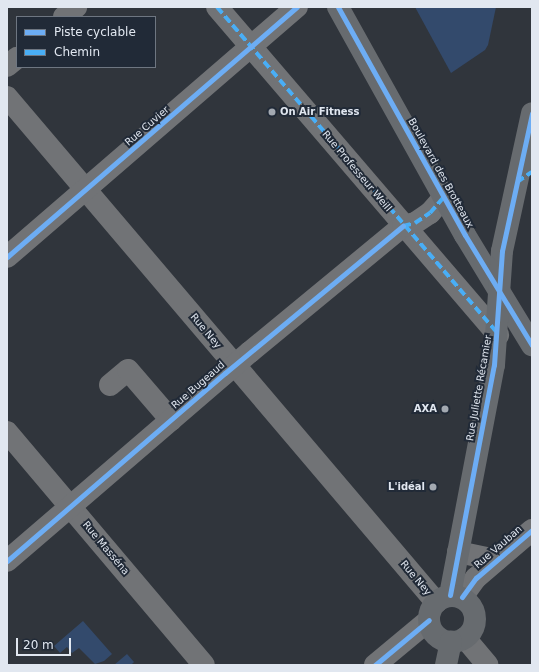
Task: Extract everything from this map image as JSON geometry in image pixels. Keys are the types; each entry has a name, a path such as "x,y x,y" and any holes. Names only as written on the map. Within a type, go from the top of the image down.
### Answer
{"main road":[{"name":"Boulevard des Brotteaux","path":"338,7 444,197 532,345"},
{"name":"Rue Juliette Récamier","path":"444,603 458,552 498,335 502,251 525,177 532,113"},
{"path":"446,665 458,640 474,627 476,617 470,604 444,603 434,633 442,640 458,640"}],"street":[{"path":"65,16 76,7"},
{"name":"Rue Professeur Weill","path":"217,7 403,226 498,335"},
{"name":"Rue Cuvier","path":"7,257 87,190 297,7"},
{"path":"7,66 16,59"},
{"name":"Rue Ney","path":"7,96 235,365 444,603"},
{"name":"Rue Bugeaud","path":"7,561 235,365 403,226 415,223 430,212 444,197"},
{"path":"110,385 128,370 171,420"},
{"name":"Rue Masséna","path":"7,432 204,665"},
{"name":"Rue Vauban","path":"375,665 444,603 532,530"},
{"name":"Rue Vauban","path":"458,552 496,560"},
{"path":"458,640 488,665"}],"shaded area":[{"path":"415,7 496,7 488,45 485,50 451,73"},
{"path":"83,621 112,654 104,661 95,664 79,648 72,653 67,647 60,653 54,646"},
{"path":"127,654 134,662 131,665 114,665"}],"marked path":[{"path":"217,7 497,333"},
{"path":"517,182 532,172"},
{"path":"403,226 415,223 430,213 444,197"}],"cycle path":[{"path":"7,257 297,7"},
{"path":"338,7 465,235 532,345"},
{"path":"450,595 494,365 502,251 532,113"},
{"path":"7,561 225,373 403,226"},
{"path":"462,597 476,578 532,530"},
{"path":"375,665 429,620"}],"place":[{"name":"On Air Fitness","path":"272,112"},
{"name":"AXA","path":"445,409"},
{"name":"L'idéal","path":"433,487"}]}
